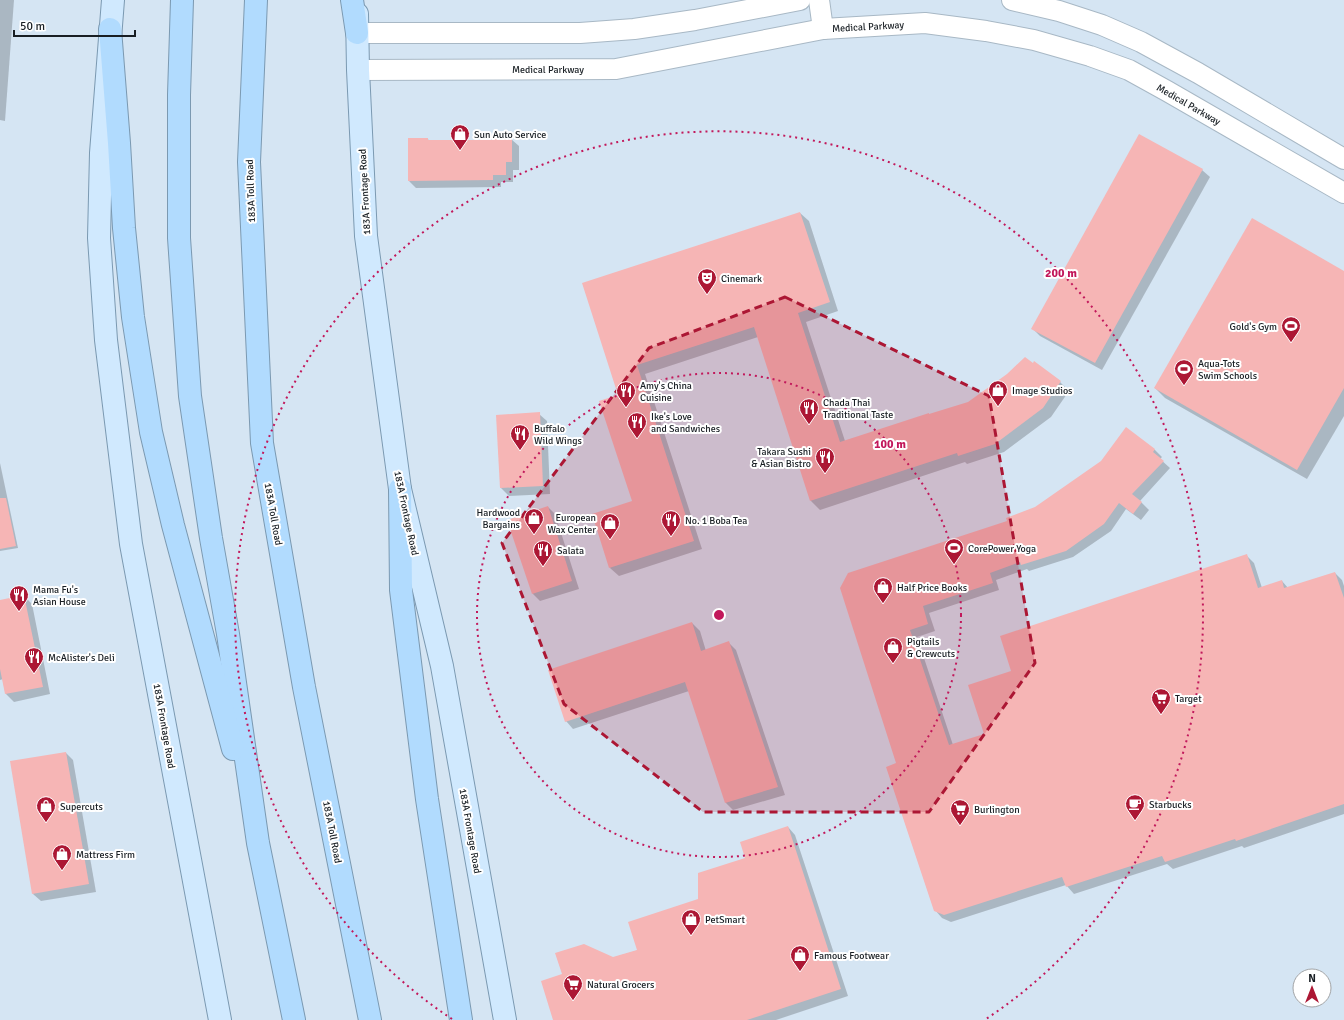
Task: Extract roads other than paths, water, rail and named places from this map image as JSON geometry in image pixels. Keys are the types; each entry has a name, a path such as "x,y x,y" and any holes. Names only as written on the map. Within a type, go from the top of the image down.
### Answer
{"highway":[{"path":"182,0 179,95 179,238 190,396 210,538 228,634 258,842 294,1020"},
{"name":"183A Toll Road","path":"256,0 249,162 262,443 304,687 370,1020"},
{"path":"352,0 357,33"},
{"path":"110,29 120,143 124,228 133,317 151,432 173,525 258,842"},
{"path":"400,489 401,590 427,799 461,1020"}],"main road":[{"name":"183A Frontage Road","path":"113,0 101,153 99,238 106,340 131,544 220,1020"},
{"name":"183A Frontage Road","path":"357,0 358,70 366,236 400,489 442,666 505,1020"}],"street":[{"path":"357,33 588,33 634,29 695,20 800,0"},
{"path":"819,0 823,29"},
{"path":"1012,0 1059,11 1102,25 1141,42 1198,73 1263,113 1344,159"},
{"name":"Medical Parkway","path":"358,70 616,69 823,29 925,23 986,31 1034,40 1090,56 1129,70 1344,193"},
{"path":"1246,137 1263,113"}],"place":[{"name":"Sun Auto Service","path":"460,151"},
{"name":"Cinemark","path":"707,295"},
{"name":"Gold's Gym","path":"1291,343"},
{"name":"Aqua-Tots Swim Schools","path":"1184,386"},
{"name":"Image Studios","path":"998,407"},
{"name":"Amy's China Cuisine","path":"626,408"},
{"name":"Chada Thai Traditional Taste","path":"809,425"},
{"name":"Ike's Love and Sandwiches","path":"637,439"},
{"name":"Buffalo Wild Wings","path":"520,451"},
{"name":"Takara Sushi & Asian Bistro","path":"825,474"},
{"name":"Hardwood Bargains","path":"534,535"},
{"name":"No. 1 Boba Tea","path":"671,537"},
{"name":"European Wax Center","path":"610,540"},
{"name":"CorePower Yoga","path":"954,565"},
{"name":"Salata","path":"543,567"},
{"name":"Half Price Books","path":"883,604"},
{"name":"Mama Fu's Asian House","path":"19,612"},
{"name":"Pigtails & Crewcuts","path":"893,664"},
{"name":"McAlister's Deli","path":"34,674"},
{"name":"Target","path":"1161,715"},
{"name":"Starbucks","path":"1135,821"},
{"name":"Supercuts","path":"46,823"},
{"name":"Burlington","path":"960,826"},
{"name":"Mattress Firm","path":"62,871"},
{"name":"PetSmart","path":"691,936"},
{"name":"Famous Footwear","path":"800,972"},
{"name":"Natural Grocers","path":"573,1001"}]}
